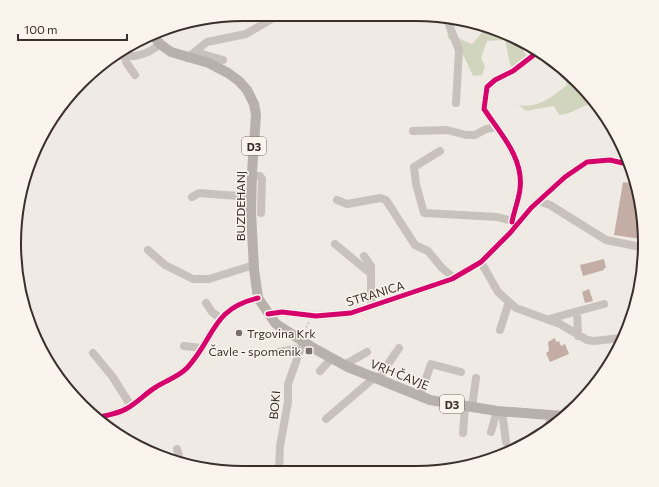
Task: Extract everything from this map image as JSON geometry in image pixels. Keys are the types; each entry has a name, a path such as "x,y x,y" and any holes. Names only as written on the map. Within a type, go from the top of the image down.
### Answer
{"main road":[{"name":"BUZDEHANJ","path":"156,39 170,52 209,63 228,73 239,81 247,90 254,104 256,115 251,197 254,265 258,298 268,314"},
{"name":"VRH ČAVJE","path":"268,314 276,324 344,365 420,396 441,403 468,407 556,416"}],"street":[{"path":"191,59 207,42 246,34 268,21"},
{"path":"449,24 459,50 456,103"},
{"path":"123,56 150,52 160,44"},
{"path":"191,59 202,54 223,60"},
{"path":"440,151 414,167 416,184 424,213 497,217 516,222 520,190 520,172 513,154 484,109 487,87 495,80 513,71 534,55"},
{"path":"126,57 126,62 135,74"},
{"path":"413,131 447,130 466,135 475,135 486,129 496,127"},
{"name":"STRANICA","path":"268,314 282,312 316,316 351,313 454,278 480,262 516,222 565,177 587,162 610,160 622,161"},
{"path":"252,176 260,176 262,179 261,213"},
{"path":"192,197 199,194 251,197"},
{"path":"337,200 347,204 380,198 386,200 415,245 428,251 442,268 454,278"},
{"path":"538,201 550,205 606,240 638,246"},
{"path":"335,244 370,273"},
{"path":"148,250 164,265 193,279 209,279 254,265"},
{"path":"364,256 371,266 371,306"},
{"path":"480,262 498,292 516,308 549,319 578,336 594,341 617,338"},
{"path":"103,416 126,409 156,387 175,378 196,358 220,318 229,310 238,305 258,298"},
{"path":"500,330 509,302"},
{"path":"206,303 212,312 220,318"},
{"path":"549,319 604,304"},
{"path":"577,312 578,336"},
{"path":"279,352 302,340"},
{"name":"BOKI","path":"279,466 280,446 288,402 288,384 302,340"},
{"path":"184,346 201,348"},
{"path":"326,419 376,378 399,348"},
{"path":"344,365 366,352"},
{"path":"93,353 112,376 131,406"},
{"path":"320,371 332,358"},
{"path":"420,396 431,364 461,372"},
{"path":"463,433 476,378"},
{"path":"491,432 499,411"},
{"path":"499,411 506,442"},
{"path":"550,415 550,421"},
{"path":"177,449 178,456"}],"path":[{"path":"302,340 312,318"}],"green space":[{"path":"446,23 456,37 472,44 483,32 501,38 522,48 528,58 511,68 505,40 487,41 481,58 485,66 482,75 473,76 461,50 448,38"},
{"path":"566,80 589,105 569,113 559,115 554,106 526,111 519,105 533,105 545,101 567,85"}],"building":[{"path":"623,182 629,183 634,200 638,239 614,235"},
{"path":"604,259 606,268 604,268 604,270 583,276 580,265"},
{"path":"589,289 593,301 585,303 582,292"},
{"path":"555,338 556,342 559,341 561,346 565,344 569,354 550,362 546,353 549,351 548,342"}],"cycle path":[{"path":"512,222 520,189 518,167 510,146 484,109 487,87 495,80 513,71 534,55"},
{"path":"268,314 282,312 316,316 351,313 452,279 481,262 510,233 531,208 565,177 587,162 610,160 623,163"},
{"path":"103,416 126,409 152,389 184,371 196,357 222,317 231,309 258,298"}],"place":[{"name":"Trgovina Krk","path":"239,333"},
{"name":"Čavle - spomenik","path":"309,351"}]}
